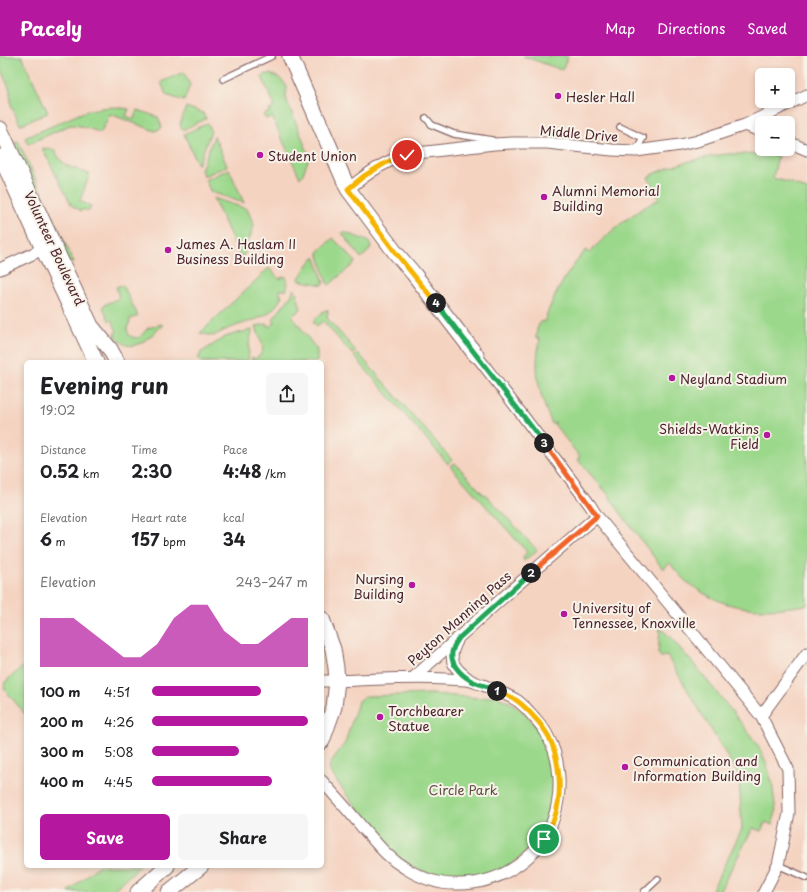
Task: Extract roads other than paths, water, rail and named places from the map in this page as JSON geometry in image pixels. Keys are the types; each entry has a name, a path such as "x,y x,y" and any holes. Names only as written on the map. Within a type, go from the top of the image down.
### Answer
{"street":[{"path":"290,56 348,189 395,252 413,273 539,437 597,516 761,716 788,768 789,813 778,865 764,892"},
{"name":"Middle Drive","path":"348,189 364,176 387,162 407,155 512,143 547,143 636,151 680,145 698,141 745,125 805,96"},
{"path":"745,125 755,129"},
{"name":"Volunteer Boulevard","path":"0,129 95,360"},
{"path":"795,145 807,150"},
{"name":"Volunteer Boulevard","path":"0,154 91,326 110,349 117,360"},
{"path":"0,269 48,247"},
{"name":"Peyton Manning Pass","path":"413,678 597,516"},
{"path":"324,624 333,649 336,668 329,681 334,707 324,735"},
{"path":"324,783 388,856 405,868 424,878 458,884 475,883 491,879 508,871 526,859 533,852 544,839 550,828 557,804 559,778 554,749 548,736 539,723 517,701 494,689 470,680 458,671 452,656 453,649 459,638"},
{"path":"761,716 807,653"},
{"path":"329,681 413,678 470,680"},
{"path":"138,892 165,868"},
{"path":"169,892 199,868"},
{"path":"153,879 165,892"}],"lane":[{"path":"223,79 272,56"},
{"path":"426,118 432,125 454,134 512,143"},
{"path":"620,127 643,138 636,151"},
{"path":"778,865 807,878"},
{"path":"644,892 658,879"}],"place":[{"name":"Hesler Hall","path":"558,96"},
{"name":"Student Union","path":"260,155"},
{"name":"Alumni Memorial Building","path":"544,197"},
{"name":"James A. Haslam II Business Building","path":"168,250"},
{"name":"Neyland Stadium","path":"672,378"},
{"name":"Shields-Watkins Field","path":"767,435"},
{"name":"Nursing Building","path":"412,585"},
{"name":"University of Tennessee, Knoxville","path":"564,614"},
{"name":"Torchbearer Statue","path":"380,717"},
{"name":"Communication and Information Building","path":"625,767"}],"park label":[{"name":"Circle Park","path":"463,789"}]}
